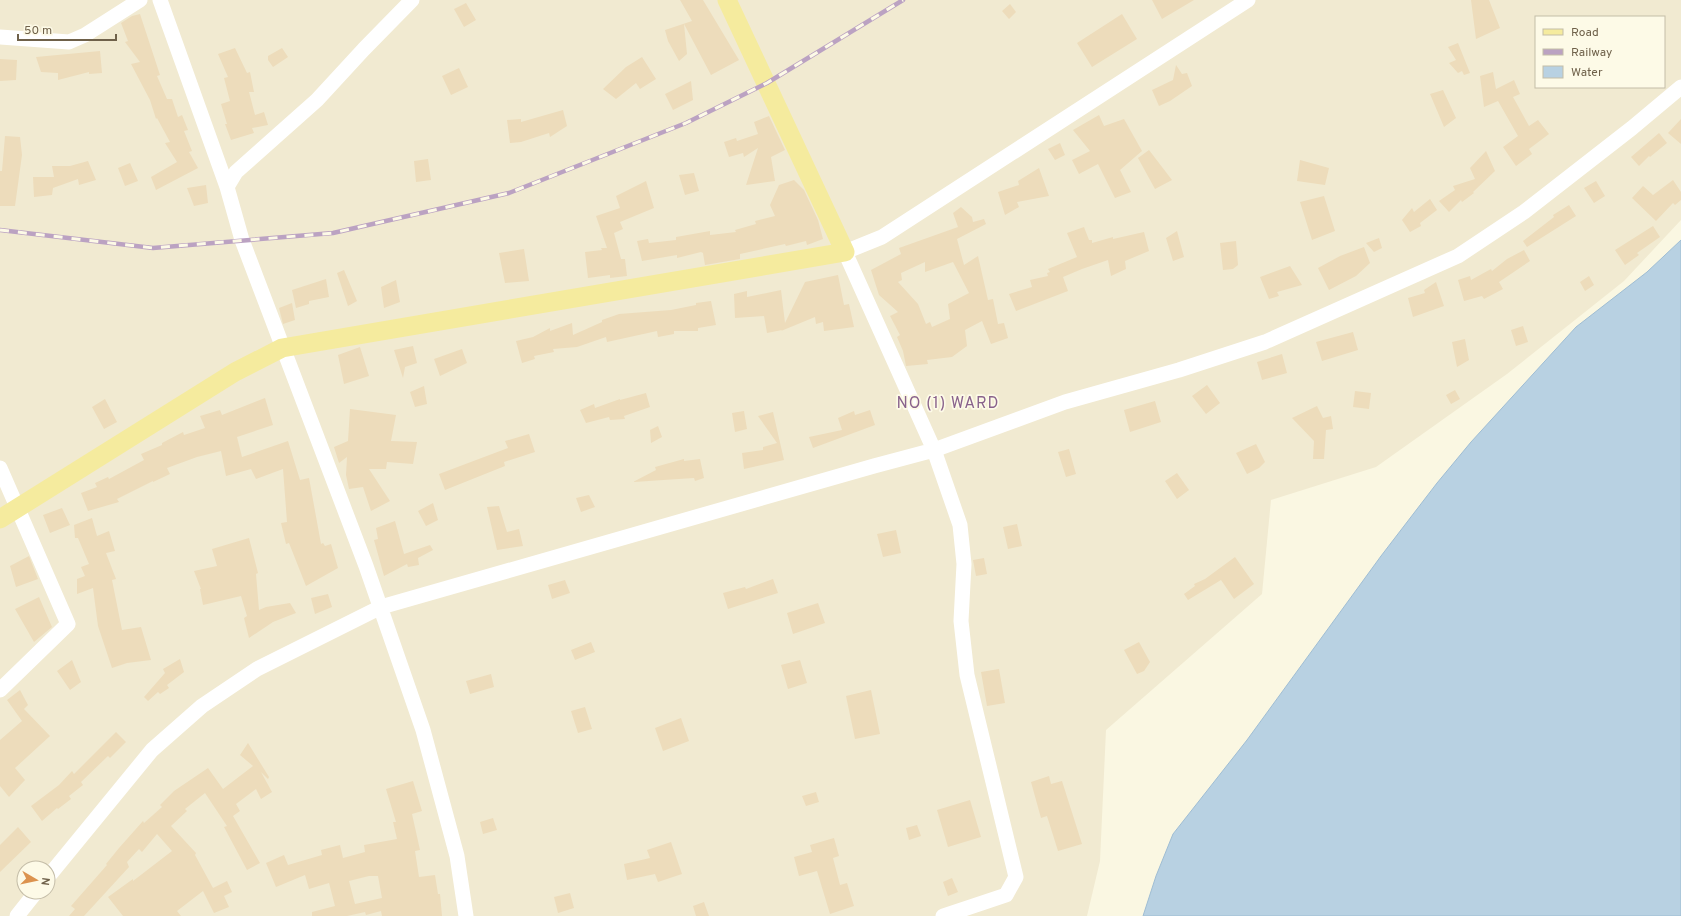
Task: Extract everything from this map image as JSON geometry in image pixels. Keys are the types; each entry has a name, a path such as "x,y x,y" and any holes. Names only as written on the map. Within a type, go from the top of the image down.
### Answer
{"main road":[{"path":"0,519 235,372 282,348 845,252 727,0"}],"street":[{"path":"0,37 68,42 85,35 140,0"},
{"path":"160,0 227,186 242,240 380,607 423,730 457,856 466,916"},
{"path":"227,186 236,172 317,100 412,0"},
{"path":"943,916 1006,895 1016,877 967,675 961,621 964,564 960,526 934,450 845,252 882,237 1248,0"},
{"path":"56,867 152,750 202,706 257,669 380,607 934,450 1065,402 1179,370 1265,342 1458,256 1524,212 1632,128 1681,87"},
{"path":"0,468 68,624 0,690"},
{"path":"16,916 29,900"}],"shaded area":[{"path":"0,0 1681,0 1681,220 1624,281 1507,374 1376,467 1271,500 1262,594 1106,730 1100,861 1087,916 0,916"}],"water":[{"path":"1681,240 1681,916 1143,916 1156,876 1173,834 1247,740 1381,556 1437,483 1471,442 1576,327 1647,272"}],"building":[{"path":"680,0 703,0 739,60 711,75 684,24 687,54 679,61 668,41 665,30 692,21"},
{"path":"1152,0 1194,0 1162,19"},
{"path":"1471,0 1489,0 1500,28 1476,39"},
{"path":"466,3 476,20 464,27 454,9"},
{"path":"1010,4 1016,12 1009,19 1002,11"},
{"path":"140,14 160,75 157,76 167,99 172,99 178,117 182,115 188,130 184,131 192,151 189,152 198,168 156,190 151,177 177,162 165,143 170,142 157,118 156,119 150,100 131,64 140,62 125,42 128,41 121,23 132,16"},
{"path":"1122,14 1137,39 1092,67 1077,43"},
{"path":"1458,43 1470,73 1464,75 1462,71 1458,73 1449,63 1456,60 1448,47"},
{"path":"235,48 247,73 250,72 254,92 249,92 255,115 264,112 268,125 252,128 254,133 231,140 225,124 227,124 221,104 230,101 224,78 228,77 218,54"},
{"path":"282,48 288,57 273,67 268,60 268,56"},
{"path":"100,51 102,73 89,74 89,72 58,80 58,73 41,72 36,57"},
{"path":"642,57 656,79 640,89 636,83 616,99 603,89 626,67"},
{"path":"0,59 17,60 16,80 0,81"},
{"path":"1176,65 1182,74 1187,73 1192,86 1170,101 1159,106 1152,90 1173,80"},
{"path":"459,68 468,87 451,95 442,76"},
{"path":"1493,72 1496,89 1514,80 1520,94 1513,97 1529,126 1538,120 1549,134 1529,149 1532,154 1516,166 1503,147 1518,136 1498,101 1484,107 1480,76"},
{"path":"691,81 693,100 673,110 665,94"},
{"path":"1443,90 1456,118 1444,127 1430,94"},
{"path":"563,110 567,126 550,137 549,133 521,142 510,143 507,120 521,119 521,122"},
{"path":"1099,115 1104,126 1124,119 1142,151 1120,170 1131,192 1115,198 1098,164 1079,174 1072,160 1090,151 1073,130"},
{"path":"769,116 785,150 771,157 775,181 746,185 758,148 744,157 743,153 729,157 724,142 736,138 737,141 758,134 754,122"},
{"path":"1681,119 1681,144 1668,133"},
{"path":"1659,133 1667,143 1650,157 1649,156 1639,166 1631,157"},
{"path":"5,136 20,137 22,155 15,206 0,206 0,171 2,171"},
{"path":"1060,143 1065,155 1055,160 1048,149"},
{"path":"1149,150 1172,180 1155,189 1138,158"},
{"path":"1486,151 1495,171 1473,192 1474,193 1462,202 1461,200 1449,212 1439,201 1455,190 1453,186 1475,179 1470,168"},
{"path":"428,159 431,180 416,182 414,161"},
{"path":"1300,160 1329,168 1325,185 1297,181"},
{"path":"88,161 96,180 79,185 78,179 53,188 52,195 34,197 33,177 54,177 52,166 70,166"},
{"path":"130,163 138,181 125,186 118,168"},
{"path":"1039,168 1049,196 1017,202 1019,207 1005,215 998,192 1019,185 1018,181"},
{"path":"694,173 699,191 685,195 679,175"},
{"path":"794,180 804,190 818,220 823,239 807,245 806,241 786,246 785,244 740,254 740,259 705,265 703,253 701,252 677,258 677,255 642,261 637,241 648,239 649,243 676,240 676,237 710,231 710,235 736,232 735,230 756,224 755,221 775,216 770,205 779,185"},
{"path":"1673,180 1681,192 1681,200 1675,205 1673,203 1656,221 1632,198 1643,186 1653,195"},
{"path":"646,181 654,208 620,222 623,229 614,233 621,259 625,259 627,276 610,278 610,275 588,278 585,252 607,248 596,216 620,208 616,196"},
{"path":"1596,181 1605,196 1594,203 1584,188"},
{"path":"206,185 208,203 194,206 187,188"},
{"path":"1324,196 1335,231 1312,240 1300,202"},
{"path":"1430,199 1437,210 1420,223 1421,226 1410,232 1402,220 1412,208 1414,212"},
{"path":"1569,205 1576,216 1527,247 1523,241 1554,217 1553,215"},
{"path":"961,207 972,217 973,222 984,219 986,224 957,239 964,265 978,256 988,300 993,299 998,324 1004,323 1008,338 991,344 982,321 965,330 967,346 952,357 927,360 928,364 906,366 903,351 897,337 900,335 890,316 898,312 879,295 871,270 901,254 899,248 958,227 953,213","holes":["925,262 925,272 953,262 969,293 948,304 950,319 932,327 930,322 926,324 918,304 898,282 902,280 901,273"]},
{"path":"1653,226 1660,237 1637,253 1639,255 1625,265 1615,250"},
{"path":"1084,227 1089,240 1092,240 1092,243 1113,237 1113,239 1144,232 1149,251 1125,261 1126,269 1111,276 1108,260 1063,277 1068,291 1016,311 1009,294 1032,287 1030,280 1048,276 1047,273 1050,272 1048,269 1077,257 1067,233"},
{"path":"1177,231 1184,257 1173,261 1166,238"},
{"path":"1379,238 1382,248 1374,252 1366,243"},
{"path":"1236,241 1238,265 1233,269 1223,270 1220,243"},
{"path":"1364,247 1370,263 1356,276 1329,290 1318,268 1340,256"},
{"path":"524,249 529,281 505,283 499,253"},
{"path":"1524,250 1530,261 1499,282 1503,289 1484,299 1482,296 1464,301 1458,280 1470,276 1471,280 1491,269 1492,271 1507,259"},
{"path":"1290,266 1302,285 1277,292 1279,296 1269,299 1260,277"},
{"path":"344,270 357,301 348,306 337,273"},
{"path":"838,275 844,305 849,304 854,327 824,331 823,322 816,324 815,317 781,331 782,330 767,333 764,316 735,318 734,294 747,291 747,297 781,290 785,323 805,282"},
{"path":"1589,276 1594,285 1585,291 1580,282"},
{"path":"326,279 329,297 309,301 309,304 296,308 292,290"},
{"path":"396,280 400,302 384,308 381,287"},
{"path":"1436,282 1444,306 1413,317 1408,298 1425,293 1424,290"},
{"path":"711,301 716,325 698,328 698,331 674,331 674,334 658,337 657,331 607,342 606,337 577,347 553,349 554,352 534,356 535,359 522,363 516,341 533,337 550,328 550,331 572,323 573,335 602,322 602,320 619,314 671,310 696,305 696,303"},
{"path":"292,303 295,320 283,324 279,308"},
{"path":"1523,326 1528,342 1516,346 1511,330"},
{"path":"1353,332 1358,350 1322,361 1316,342"},
{"path":"1465,339 1469,360 1457,367 1452,342"},
{"path":"413,346 417,363 405,367 403,378 394,350"},
{"path":"360,347 369,376 344,384 338,355"},
{"path":"462,349 467,363 440,376 434,359"},
{"path":"1282,354 1287,373 1262,380 1257,362"},
{"path":"1207,385 1220,403 1206,414 1192,396"},
{"path":"424,386 427,404 415,407 410,392"},
{"path":"1455,390 1460,399 1451,404 1446,395"},
{"path":"1355,391 1371,393 1369,409 1353,407"},
{"path":"646,393 650,407 624,416 625,419 610,420 609,417 586,423 580,410 594,404 595,408 620,399"},
{"path":"265,398 273,425 237,437 242,457 288,441 300,480 309,478 321,544 323,543 325,546 331,544 338,568 306,586 289,543 286,544 281,523 287,522 283,469 256,479 251,469 226,476 221,451 197,457 167,468 170,474 117,499 119,502 88,511 81,493 97,487 95,483 108,477 109,479 144,460 141,454 162,445 162,443 183,432 184,435 205,428 200,416 220,410 222,415"},
{"path":"105,399 117,422 104,429 92,407"},
{"path":"1155,401 1161,422 1130,432 1124,410"},
{"path":"1317,406 1323,418 1331,416 1333,429 1326,430 1324,459 1313,459 1314,441 1292,418"},
{"path":"350,409 396,415 391,441 417,442 413,464 387,462 386,469 369,469 390,501 371,511 363,487 349,489 346,475 347,457 339,463 334,447 348,441"},
{"path":"870,410 875,425 813,448 809,437 842,430 838,418 854,411 855,415"},
{"path":"744,411 747,429 735,432 732,413"},
{"path":"773,412 784,460 744,469 742,453 763,450 763,447 777,443 758,416"},
{"path":"658,426 662,437 651,443 650,430"},
{"path":"529,434 535,452 504,462 505,466 445,490 439,474 508,448 505,441"},
{"path":"1256,444 1265,462 1259,468 1247,474 1236,453"},
{"path":"1069,449 1076,474 1066,477 1058,452"},
{"path":"684,459 684,461 700,459 704,478 695,481 694,478 633,482 656,470 655,467"},
{"path":"1177,473 1189,490 1177,499 1165,481"},
{"path":"589,495 595,507 581,512 576,498"},
{"path":"433,503 438,520 426,526 418,511"},
{"path":"499,506 507,532 519,529 523,546 497,550 487,507"},
{"path":"62,508 70,525 50,533 43,515"},
{"path":"92,518 97,536 109,531 115,551 106,553 116,579 112,580 122,630 141,627 151,660 127,663 112,668 98,626 93,588 77,594 77,579 85,576 81,567 89,564 78,538 75,538 74,525"},
{"path":"395,521 404,554 430,545 433,550 418,558 419,565 408,567 407,564 384,576 374,540 378,539 376,528"},
{"path":"1017,524 1022,546 1008,549 1003,527"},
{"path":"896,530 901,553 883,557 877,534"},
{"path":"249,538 258,573 256,574 259,610 266,607 290,603 296,613 273,622 249,638 244,618 247,616 241,596 203,605 201,589 194,571 217,566 212,549"},
{"path":"29,556 38,579 16,587 10,566"},
{"path":"1235,557 1254,584 1234,599 1221,580 1188,600 1184,594 1195,586 1194,584 1205,579"},
{"path":"984,558 987,574 976,576 973,560"},
{"path":"773,579 778,593 728,609 723,593 745,587 746,589"},
{"path":"565,580 570,593 552,599 548,585"},
{"path":"328,594 332,607 315,614 311,598"},
{"path":"39,597 52,627 34,642 15,609"},
{"path":"818,603 825,623 793,634 787,613"},
{"path":"591,642 595,652 575,660 571,650"},
{"path":"1139,642 1150,662 1144,671 1137,674 1124,650"},
{"path":"180,659 184,672 167,685 169,688 160,694 158,692 148,701 144,697 165,673 163,669"},
{"path":"72,660 81,682 70,690 57,671"},
{"path":"800,660 807,683 788,689 781,665"},
{"path":"999,669 1005,703 987,706 981,672"},
{"path":"491,674 494,687 470,694 466,681"},
{"path":"20,690 28,705 24,709 50,736 15,768 25,780 9,797 0,786 0,740 22,721 7,700"},
{"path":"871,690 880,734 855,739 846,696"},
{"path":"585,707 592,729 578,733 571,711"},
{"path":"681,718 689,741 663,751 655,728"},
{"path":"116,732 126,742 110,758 108,756 81,782 83,785 69,796 71,799 58,809 57,808 42,821 31,806 59,785 72,771 74,774"},
{"path":"248,743 269,777 268,779 261,772 272,792 261,799 256,789 236,804 240,811 233,816 260,863 247,870 224,827 227,826 205,793 185,809 187,811 171,826 196,853 195,855 213,888 227,881 232,892 224,896 229,907 214,913 203,891 177,911 181,916 123,916 108,897 133,879 133,881 172,851 157,834 142,852 139,849 127,862 129,867 84,916 69,916 75,909 71,906 107,865 106,864 119,848 143,821 144,823 162,807 160,805 174,791 208,768 223,789 253,766 240,755"},
{"path":"1049,776 1051,784 1062,781 1082,844 1058,851 1047,816 1041,818 1031,782"},
{"path":"413,781 422,811 412,814 420,850 415,851 419,877 435,875 438,894 440,894 442,916 382,916 381,911 366,915 365,912 347,916 312,916 312,912 335,906 329,883 309,889 305,875 276,887 266,863 284,855 288,865 322,855 321,850 340,845 343,858 365,852 364,845 397,839 393,822 396,822 386,789","holes":["369,876 378,876 382,898 355,904 349,881"]},
{"path":"816,792 819,802 806,806 802,796"},
{"path":"970,800 981,837 948,847 937,810"},
{"path":"493,818 497,830 483,834 480,822"},
{"path":"917,825 921,836 909,840 906,828"},
{"path":"18,827 31,842 0,872 0,845"},
{"path":"834,838 839,856 833,858 840,885 847,883 854,906 830,914 817,871 799,876 794,857 812,852 810,845"},
{"path":"671,842 682,874 658,882 655,874 627,880 624,864 650,858 647,850"},
{"path":"952,878 958,892 948,896 943,882"},
{"path":"570,893 574,908 558,913 554,897"},
{"path":"704,902 709,916 696,916 693,906"}],"railway":[{"path":"0,230 153,248 333,233 509,193 686,123 767,83 903,0"}],"district":[{"name":"NO (1) WARD","path":"948,404"}]}
